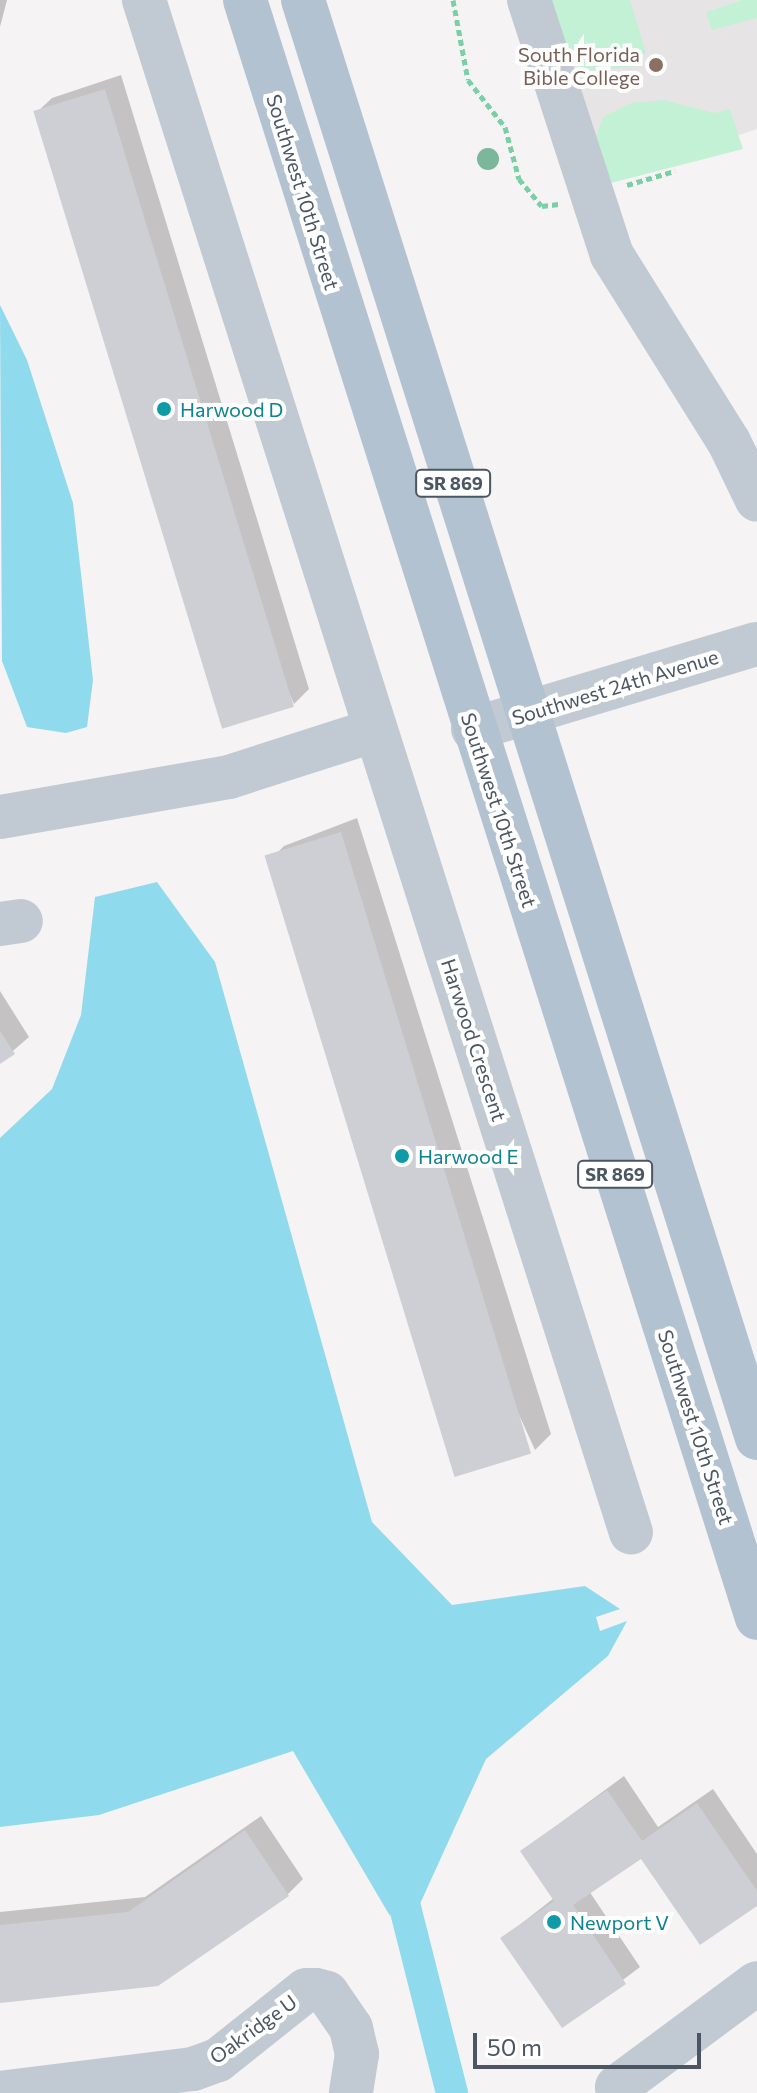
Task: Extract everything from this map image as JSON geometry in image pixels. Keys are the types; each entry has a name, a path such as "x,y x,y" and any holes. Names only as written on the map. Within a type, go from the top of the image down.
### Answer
{"main road":[{"name":"Southwest 10th Street","path":"245,0 473,729 757,1618"},
{"name":"SR 869","path":"303,0 525,713 757,1438"}],"street":[{"path":"0,817 229,777 375,730 144,0"},
{"path":"529,0 612,255 729,442 757,500"},
{"name":"Southwest 24th Avenue","path":"473,729 757,644"},
{"name":"Harwood Crescent","path":"375,730 631,1532"},
{"path":"624,2093 617,2087 757,1983"},
{"name":"Oakridge U","path":"0,2093 193,2069 218,2060 306,1990 316,1990 327,1993 351,2028 357,2054 351,2093"}],"shaded area":[{"name":"South Florida Bible College","path":"536,0 757,0 757,129 593,185"}],"green space":[{"path":"549,0 630,0 646,53 631,61 633,67 582,71 571,60"},
{"path":"742,0 757,0 757,18 712,30 706,12"},
{"path":"664,100 714,113 730,109 743,149 603,185 593,145 603,117 631,103"}],"water":[{"path":"0,305 27,360 73,503 93,680 87,727 66,733 27,727 2,661"},
{"path":"157,882 215,962 372,1522 452,1605 585,1586 620,1609 596,1617 600,1631 627,1621 608,1656 486,1759 419,1906 399,1847 391,1848 390,1916 293,1751 99,1815 0,1827 0,1138 52,1089 81,1015 95,897"}],"building":[{"name":"Harwood D","path":"105,89 294,707 222,729 33,111"},
{"name":"Harwood E","path":"341,832 531,1454 455,1477 264,855"},
{"path":"0,1031 15,1054 0,1064"},
{"name":"Newport V","path":"607,1790 642,1841 697,1803 757,1891 757,1906 700,1945 641,1859 573,1905 626,1984 562,2028 500,1938 554,1901 520,1851"},
{"path":"245,1830 289,1896 158,1986 0,2003 0,1925 128,1912"}],"waterway":[{"path":"390,1848 452,2093"}],"place":[{"name":"South Florida Bible College","path":"656,65"},
{"name":"Harwood D","path":"164,409"},
{"name":"Harwood E","path":"402,1156"},
{"name":"Newport V","path":"554,1922"}]}
